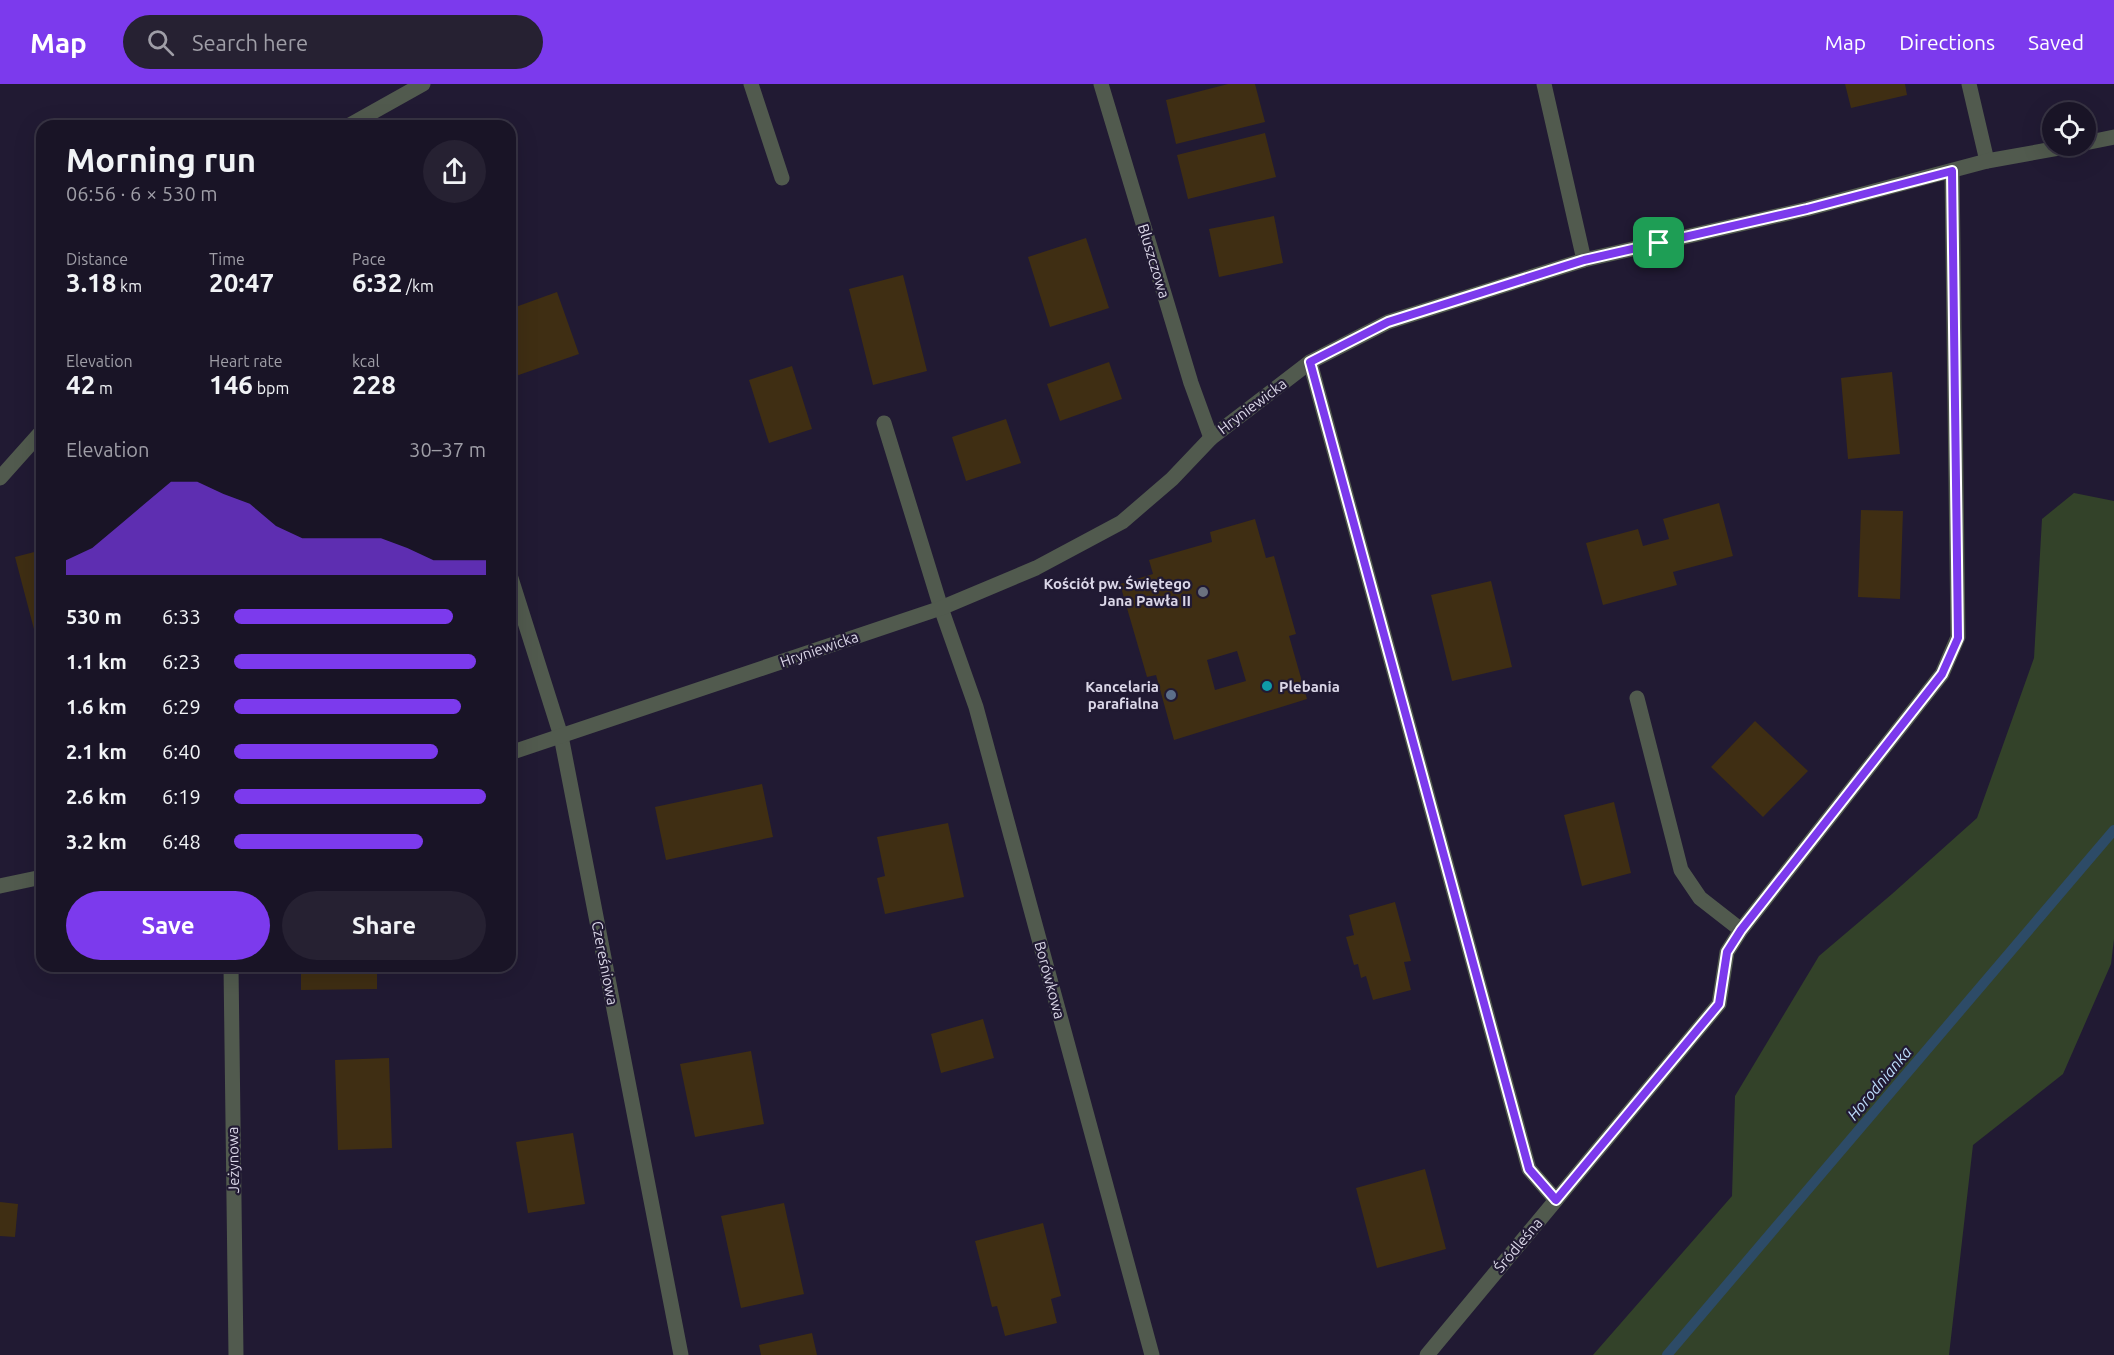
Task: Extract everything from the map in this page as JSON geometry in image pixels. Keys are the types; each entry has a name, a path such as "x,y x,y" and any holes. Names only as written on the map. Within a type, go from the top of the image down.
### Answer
{"street":[{"path":"360,120 423,84"},
{"path":"752,84 782,178"},
{"name":"Bluszczowa","path":"1101,84 1191,383 1211,438"},
{"path":"1544,84 1584,260"},
{"path":"1969,84 1987,161"},
{"path":"2096,141 2114,137"},
{"name":"Hryniewicka","path":"516,751 941,608 1036,568 1122,522 1172,478 1211,438 1310,362 1388,322 1584,260 1807,209 1987,161 2042,151"},
{"name":"Śródleśna","path":"1426,1355 1719,1004 1727,952 1741,930 1942,674 1958,638 1952,171"},
{"path":"1310,362 1529,1169 1556,1200"},
{"name":"Borówkowa","path":"884,423 941,608 976,707 1152,1355"},
{"path":"0,478 36,438"},
{"name":"Czereśniowa","path":"516,594 561,736 681,1355"},
{"path":"1637,698 1682,870 1700,898 1741,930"},
{"path":"0,886 36,878"},
{"name":"Jeżynowa","path":"231,972 236,1355"}],"green space":[{"path":"2074,493 2114,501 2114,939 2111,964 2063,1074 1973,1145 1949,1355 1593,1355 1732,1196 1735,1096 1819,956 1977,818 2034,658 2042,519"}],"building":[{"path":"1228,84 1255,84 1265,122 1176,144 1166,100"},
{"path":"1845,84 1905,84 1907,95 1851,108"},
{"path":"1265,133 1276,177 1188,199 1177,155"},
{"path":"1274,216 1283,263 1219,277 1209,229"},
{"path":"1086,238 1109,308 1050,327 1028,257"},
{"path":"903,275 927,371 873,385 849,289"},
{"path":"557,292 579,354 516,376 516,307"},
{"path":"1109,362 1122,399 1060,421 1047,384"},
{"path":"792,366 812,429 769,443 749,380"},
{"path":"1892,372 1900,454 1848,459 1841,378"},
{"path":"1006,419 1021,463 966,481 952,437"},
{"path":"1719,503 1733,556 1673,572 1677,585 1603,605 1586,543 1638,529 1643,546 1669,539 1663,519"},
{"path":"1861,510 1903,511 1900,599 1858,597"},
{"name":"Kościół pw. Świętego Jana Pawła II","path":"1255,519 1266,558 1274,556 1296,634 1289,636 1307,699 1174,740 1156,675 1147,677 1120,584 1153,574 1149,560 1212,542 1210,532","holes":["1237,651 1246,681 1215,690 1207,660"]},
{"path":"36,552 35,633 15,557"},
{"path":"1491,581 1512,667 1452,681 1431,595"},
{"path":"1755,721 1808,771 1763,817 1711,767"},
{"path":"762,784 773,837 666,860 655,807"},
{"path":"1614,802 1631,873 1582,886 1564,815"},
{"path":"948,823 964,897 885,914 877,878 885,876 877,837"},
{"path":"1395,902 1411,961 1404,962 1411,990 1373,1000 1366,976 1361,978 1358,964 1354,965 1346,937 1354,935 1349,915"},
{"path":"301,972 377,972 377,989 301,990"},
{"path":"983,1019 994,1058 941,1073 931,1034"},
{"path":"751,1051 764,1124 695,1137 680,1064"},
{"path":"389,1058 392,1148 338,1150 335,1060"},
{"path":"573,1133 585,1204 528,1213 516,1142"},
{"path":"1425,1169 1446,1249 1377,1268 1356,1188"},
{"path":"0,1202 18,1204 15,1237 0,1236"},
{"path":"784,1203 804,1294 741,1308 721,1216"},
{"path":"1043,1223 1061,1296 1051,1299 1057,1323 1005,1336 997,1306 992,1307 975,1241"},
{"path":"812,1333 817,1355 761,1355 759,1345"}],"waterway":[{"name":"Horodnianka","path":"1667,1355 2114,830"}],"place":[{"name":"Kościół pw. Świętego Jana Pawła II","path":"1203,592"},
{"name":"Plebania","path":"1267,686"},
{"name":"Kancelaria parafialna","path":"1171,695"}],"route":[{"path":"1952,171 1958,638 1942,674 1741,930 1727,952 1719,1004 1556,1200 1529,1169 1310,362 1388,322 1584,260 1659,243 1807,209 1952,171"}]}
